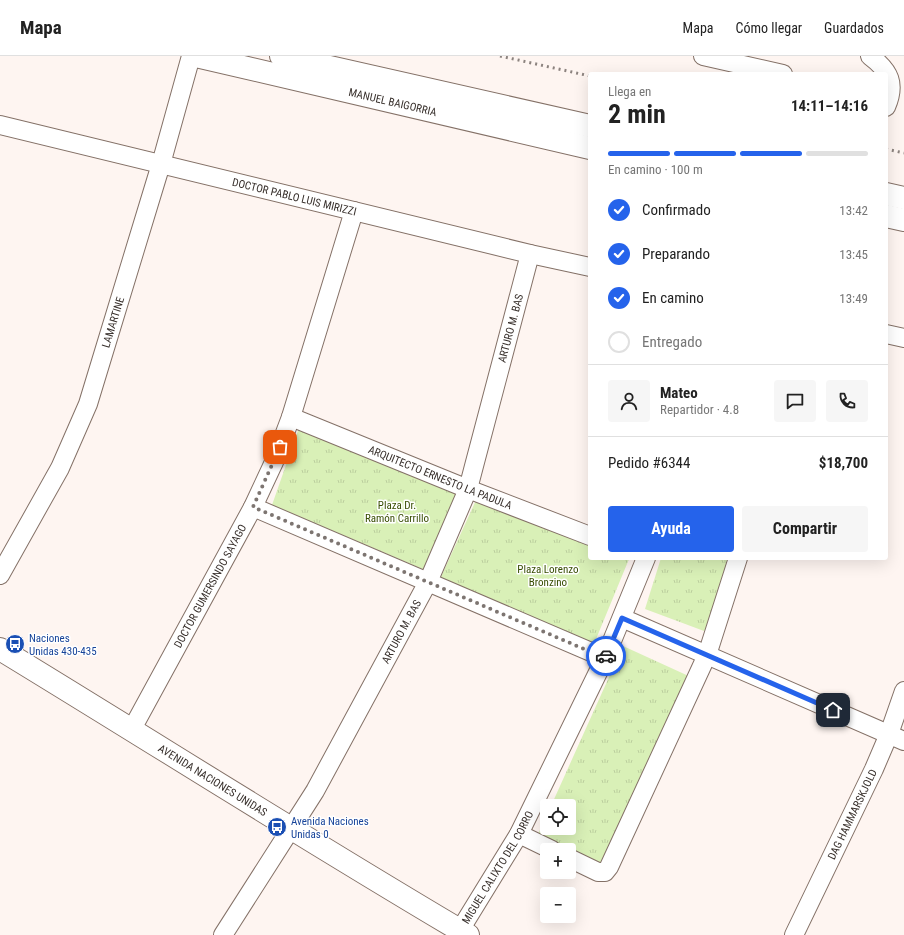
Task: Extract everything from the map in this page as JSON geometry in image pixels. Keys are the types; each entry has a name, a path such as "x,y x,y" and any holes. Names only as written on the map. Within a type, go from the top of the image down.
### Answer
{"main road":[{"name":"MANUEL BAIGORRIA","path":"196,56 588,148"},
{"name":"MANUEL BAIGORRIA","path":"281,56 588,126"},
{"path":"888,194 904,198"},
{"path":"888,216 904,220"},
{"name":"AVENIDA NACIONES UNIDAS","path":"0,649 462,933"}],"street":[{"name":"LAMARTINE","path":"0,575 60,468 82,417 161,164 191,56"},
{"path":"703,56 774,72"},
{"path":"870,56 882,65 886,72"},
{"path":"888,75 892,89 891,101"},
{"name":"DOCTOR PABLO LUIS MIRIZZI","path":"0,125 588,268"},
{"name":"DOCTOR GUMERSINDO SAYAGO","path":"132,729 253,507 274,462 291,417 354,211"},
{"name":"ARTURO M. BAS","path":"223,935 315,791 428,582 468,489 530,254"},
{"path":"888,334 904,338"},
{"name":"ARQUITECTO ERNESTO LA PADULA","path":"291,417 468,489 588,535"},
{"path":"253,507 605,658"},
{"name":"MIGUEL CALIXTO DEL CORRO","path":"462,933 519,834 605,658 645,560"},
{"path":"576,861 598,872 605,872 609,867 707,655 737,560"},
{"path":"622,618 896,738"},
{"name":"DAG HAMMARSKJOLD","path":"794,935 870,776 896,738 904,691"},
{"path":"519,834 540,844"}],"green space":[{"name":"Plaza Dr. Ramón Carrillo","path":"300,425 460,491 425,570 272,505"},
{"name":"Plaza Lorenzo Bronzino","path":"477,498 588,542 588,560 629,560 594,644 440,579"},
{"path":"660,560 730,560 710,624 704,631 645,609"},
{"path":"623,646 693,678 605,870 576,854 576,843 545,843 536,839 540,830 540,835 576,835 576,799 554,799"}],"railway":[{"path":"500,56 588,76"},
{"path":"888,149 904,153"}],"way so far":[{"path":"280,447 253,507 605,658 606,656"}],"place":[{"name":"Naciones Unidas 430-435","path":"15,644"},
{"name":"Avenida Naciones Unidas 0","path":"277,827"}],"route":[{"path":"606,656 622,618 833,710"}]}
